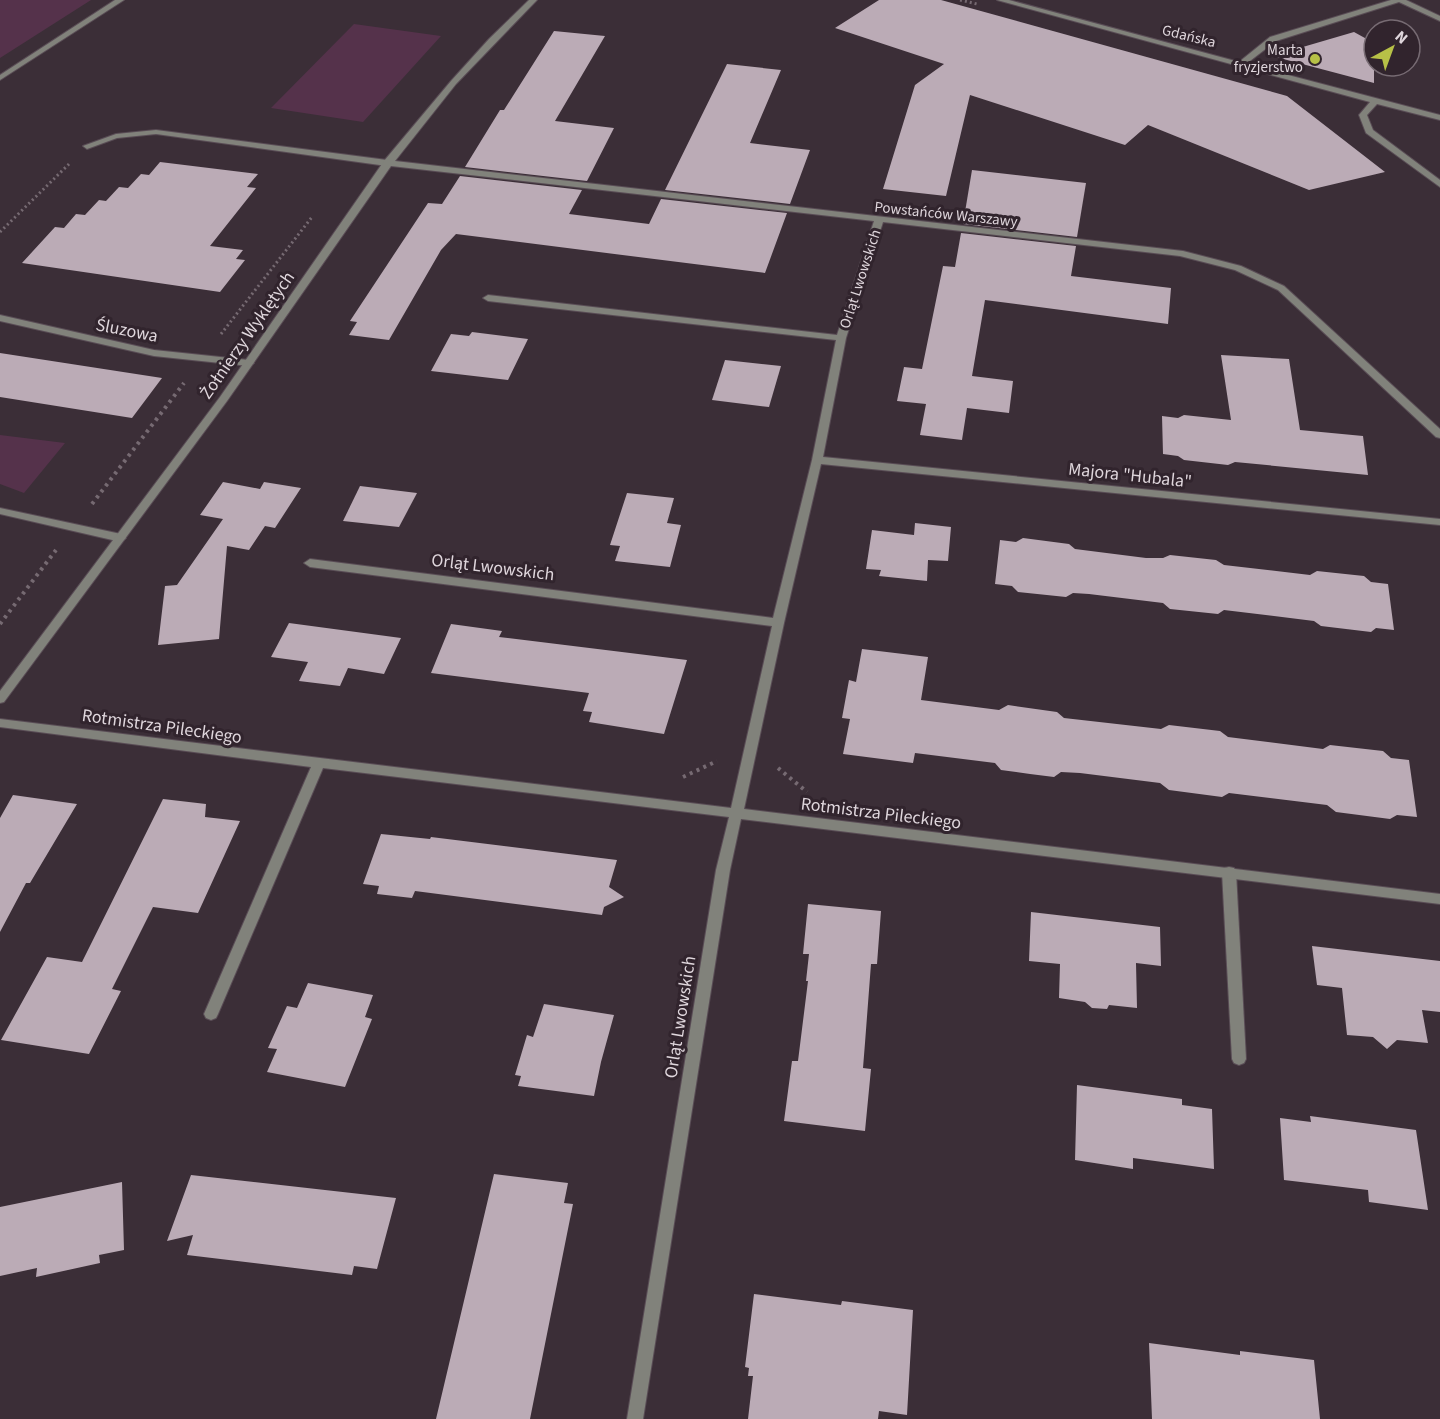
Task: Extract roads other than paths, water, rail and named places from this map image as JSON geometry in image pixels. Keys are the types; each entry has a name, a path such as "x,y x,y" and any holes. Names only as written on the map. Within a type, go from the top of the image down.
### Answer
{"street":[{"path":"0,78 120,0"},
{"name":"Żołnierzy Wyklętych","path":"0,699 249,363 387,163 468,67 509,21 532,0"},
{"name":"Gdańska","path":"1001,0 1440,118"},
{"path":"1241,64 1273,39 1400,0 1440,19"},
{"path":"1374,102 1362,115 1369,131 1440,184"},
{"name":"Powstańców Warszawy","path":"87,146 116,136 156,132 387,163 1180,253 1239,268 1281,288 1440,435"},
{"name":"Orląt Lwowskich","path":"635,1419 721,882 777,623 818,460 841,338 879,220"},
{"name":"Orląt Lwowskich","path":"488,298 841,338"},
{"name":"Śluzowa","path":"0,318 143,351 249,363"},
{"name":"Majora \"Hubala\"","path":"818,460 1440,522"},
{"path":"0,511 121,538"},
{"name":"Orląt Lwowskich","path":"310,563 777,623"},
{"name":"Rotmistrza Pileckiego","path":"0,723 318,765 1440,899"},
{"path":"211,1014 318,765"},
{"path":"1229,872 1239,1059"}],"place":[{"name":"Marta fryzjerstwo","path":"1315,59"}]}
